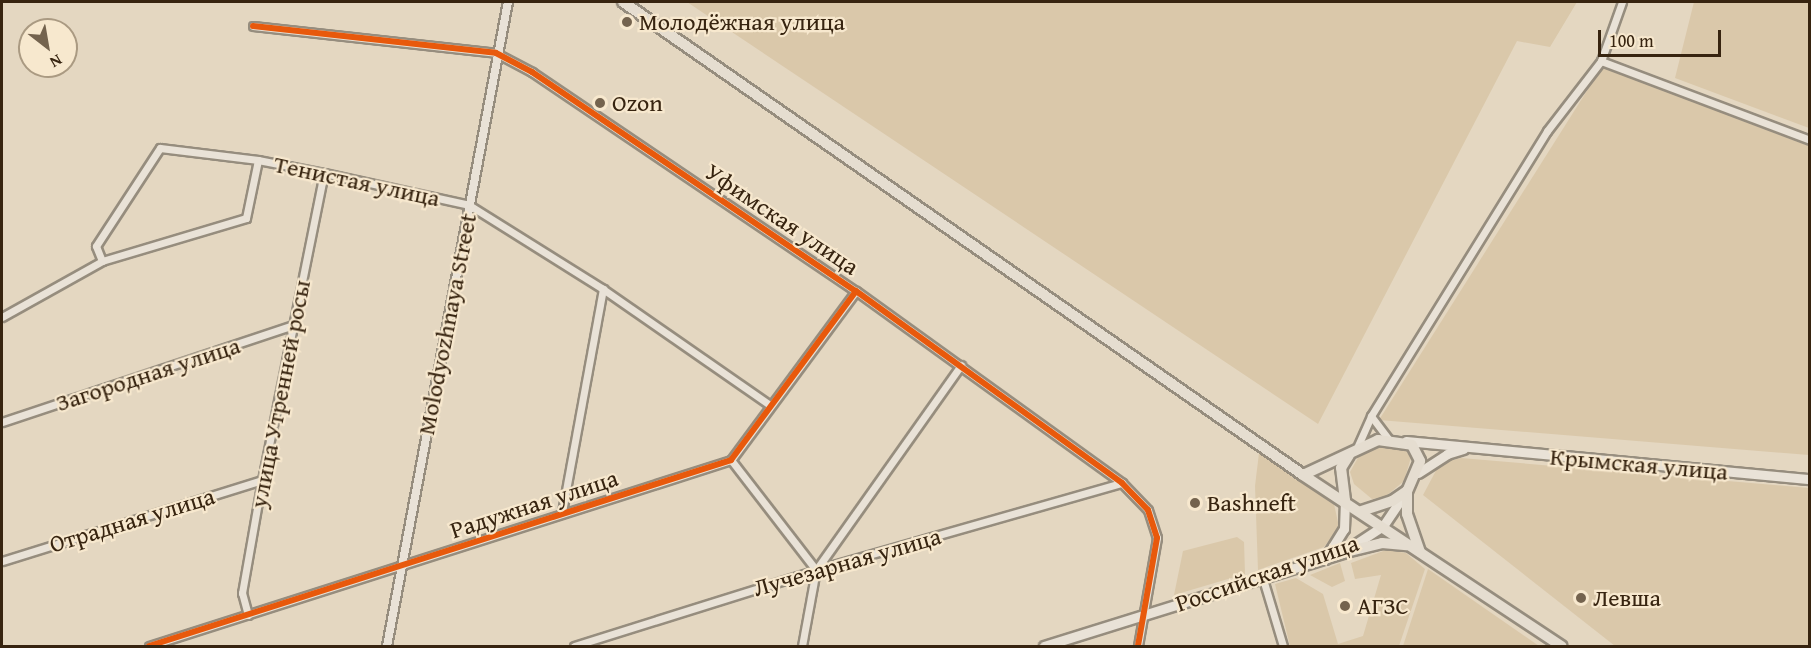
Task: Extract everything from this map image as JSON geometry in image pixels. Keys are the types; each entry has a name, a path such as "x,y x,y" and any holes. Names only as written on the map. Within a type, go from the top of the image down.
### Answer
{"main road":[{"path":"623,2 1303,475 1362,511 1560,646"},
{"path":"1303,475 1378,440 1394,440 1418,453 1418,473"},
{"name":"Крымская улица","path":"1394,440 1809,479"},
{"path":"1383,526 1418,473 1447,454 1468,448"},
{"path":"1324,559 1344,529 1345,500 1341,468 1352,453"},
{"path":"1362,511 1392,501 1407,491"},
{"path":"1407,491 1407,514 1420,552"},
{"name":"Российская улица","path":"1044,646 1342,553 1383,526"},
{"path":"1342,553 1382,543 1403,543 1420,552"}],"street":[{"name":"Molodyozhnaya Street","path":"387,646 496,53 508,2"},
{"path":"1352,453 1371,416 1547,131 1601,61 1622,2"},
{"name":"Уфимская улица","path":"253,26 496,53 532,72 856,291 1122,483 1148,510 1157,538 1138,646"},
{"path":"1601,61 1809,140"},
{"name":"Тенистая улица","path":"102,261 96,246 160,148 258,159 324,173 469,205 603,289 771,405"},
{"path":"2,317 102,261 246,218 258,159"},
{"name":"улица Утренней росы","path":"248,615 242,593 262,480 324,173"},
{"path":"562,512 603,289"},
{"path":"816,570 731,460 856,291"},
{"name":"Загородная улица","path":"2,422 294,325"},
{"path":"802,646 816,570 961,365"},
{"path":"1371,416 1394,440"},
{"name":"Радужная улица","path":"149,646 401,567 562,512 731,460"},
{"name":"Отрадная улица","path":"2,561 262,480"},
{"name":"Лучезарная улица","path":"574,646 816,570 1122,483"},
{"path":"1263,579 1283,646"}],"shaded area":[{"path":"687,2 1577,2 1550,47 1517,41 1318,424"},
{"path":"1694,2 1809,2 1809,128 1675,78"},
{"path":"1602,67 1809,146 1809,455 1379,420"},
{"path":"1375,445 1406,446 1412,454 1404,481 1385,497 1372,499 1354,484 1350,472 1360,454"},
{"path":"1259,453 1334,504 1339,527 1324,547 1258,570 1255,486"},
{"path":"1461,458 1809,488 1809,646 1615,646 1423,495 1440,463"},
{"path":"1237,537 1244,542 1245,574 1174,595 1183,551"},
{"path":"1386,550 1406,553 1425,569 1399,646 1290,646 1275,584 1296,578 1323,594 1338,644 1363,636 1381,575 1355,579 1351,563"},
{"path":"1340,563 1345,581 1332,587 1310,575"},
{"path":"1428,569 1539,646 1403,646"}],"cycle path":[{"path":"253,26 496,53 532,72 856,291 1122,483 1148,510 1157,538 1138,646"},
{"path":"149,646 731,460 856,291"}],"place":[{"name":"Молодёжная улица","path":"627,22"},
{"name":"Ozon","path":"600,103"},
{"name":"Bashneft","path":"1195,503"},
{"name":"Левша","path":"1581,598"},
{"name":"АГЗС","path":"1345,606"}]}
